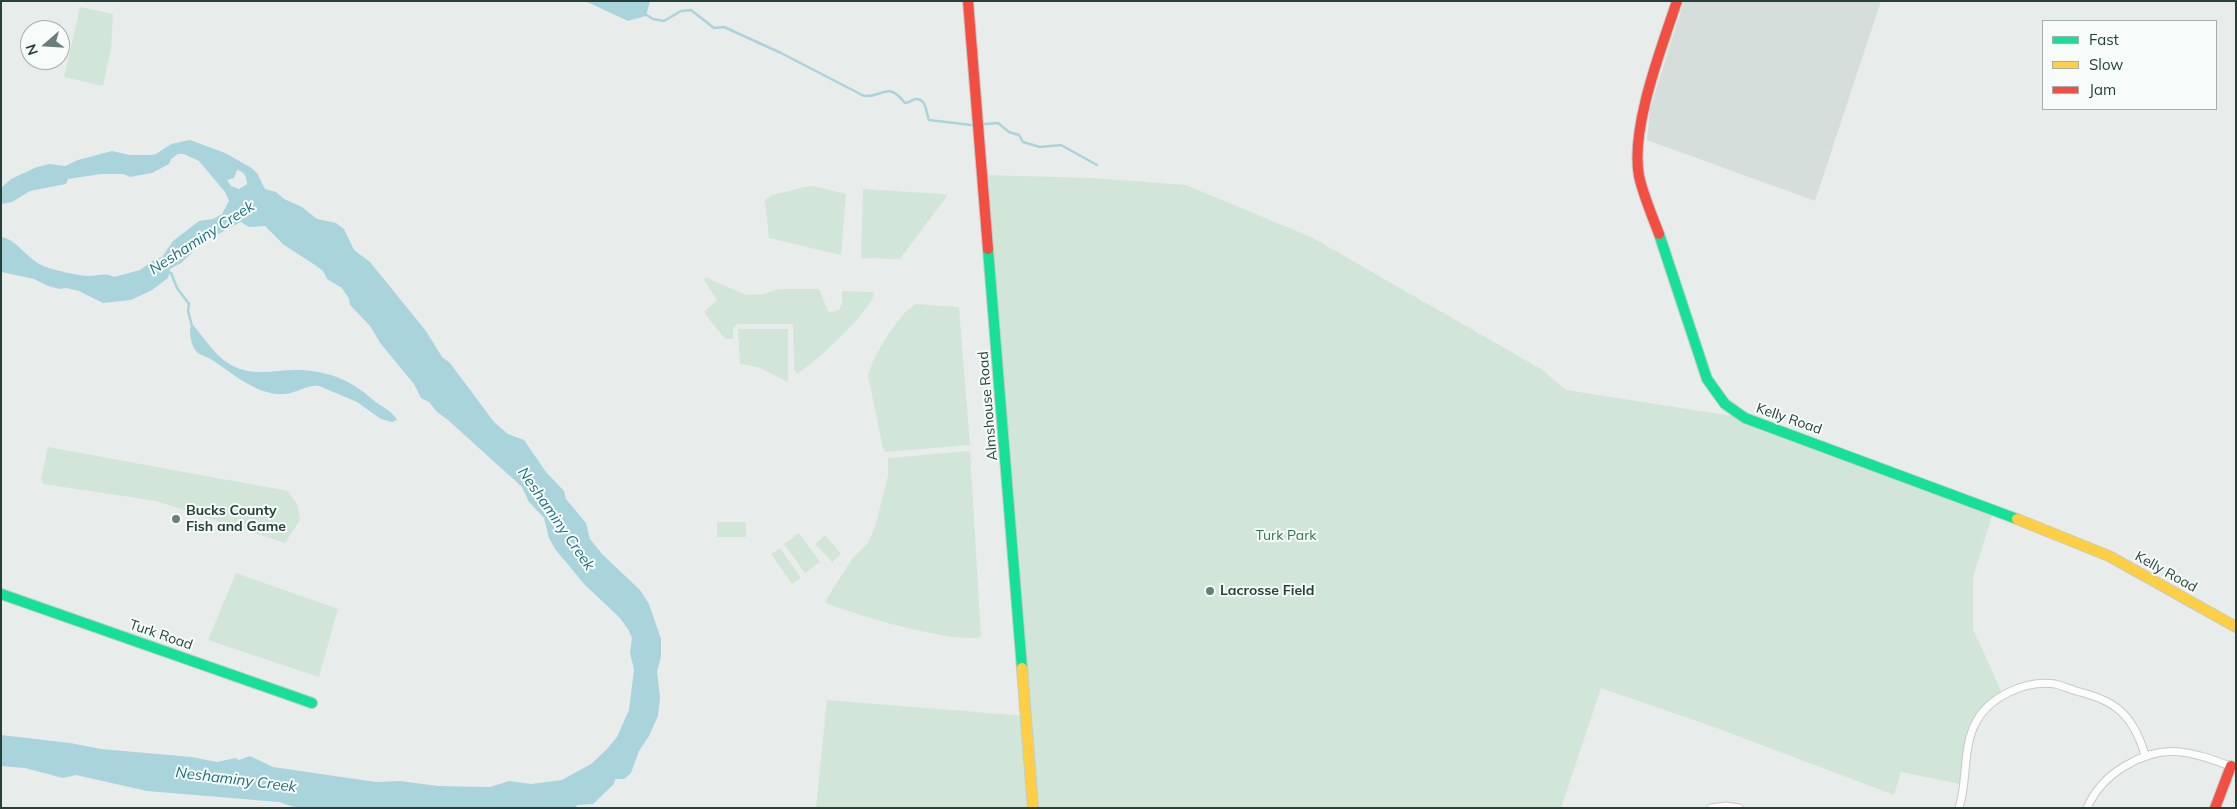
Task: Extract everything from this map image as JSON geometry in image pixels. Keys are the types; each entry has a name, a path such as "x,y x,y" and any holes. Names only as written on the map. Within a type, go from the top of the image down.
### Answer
{"street":[{"name":"Almshouse Road","path":"968,1 1033,808"},
{"name":"Kelly Road","path":"1677,1 1643,108 1639,175 1704,371 1712,388 1729,410 1745,418 1950,493 2109,556 2236,627"},
{"name":"Turk Road","path":"1,594 312,703"},
{"path":"1959,808 1964,792 1970,738 1976,721 2003,695 2025,686 2055,684 2099,698 2111,704 2130,722 2146,755"},
{"path":"2087,808 2092,797 2104,782 2118,770 2146,755 2173,751 2234,767 2215,808"},
{"path":"1712,808 1726,806 1738,808"}],"shaded area":[{"path":"1684,1 1881,1 1815,201 1647,140 1650,109"}],"green space":[{"path":"80,7 113,14 111,50 103,86 64,77 66,70 70,70 70,51"},
{"name":"Turk Park","path":"983,175 1093,178 1186,185 1311,237 1541,369 1566,390 1745,418 1994,510 1973,577 1973,629 2003,695 1990,706 1970,738 1965,785 1901,772 1894,795 1714,727 1601,688 1561,808 816,808 827,700 1026,716"},
{"path":"813,186 846,194 841,255 769,238 765,200 772,195"},
{"path":"863,189 943,194 947,196 900,259 861,258"},
{"path":"705,277 746,295 764,294 778,289 819,289 828,311 832,312 839,310 842,304 842,291 872,292 874,294 853,324 828,349 797,374 794,369 793,324 738,324 733,328 733,339 725,339 705,314 705,311 717,300 704,280"},
{"path":"916,304 959,307 970,445 885,452 868,376 870,368 887,336 909,308"},
{"path":"738,329 788,329 788,382 758,367 740,364"},
{"path":"48,447 288,491 298,506 300,520 285,543 156,501 43,484 41,478"},
{"path":"970,451 981,637 949,636 904,627 826,603 827,598 852,559 868,543 875,527 888,476 888,458"},
{"path":"717,522 746,522 746,537 717,537"},
{"path":"799,533 820,562 805,573 784,544"},
{"path":"825,535 841,554 832,562 815,544"},
{"path":"780,548 801,578 792,584 771,554"},
{"path":"236,573 338,609 319,677 208,640"}],"water":[{"path":"585,1 650,1 646,16 628,21"},
{"name":"Neshaminy Creek","path":"190,140 225,153 257,173 265,189 276,192 284,199 302,207 317,219 336,223 344,229 354,250 370,262 426,331 442,357 450,363 494,422 508,434 524,440 546,472 564,491 566,499 586,523 590,539 602,554 640,590 649,604 661,639 661,657 657,672 660,697 658,716 649,736 639,751 631,773 624,779 615,779 614,784 593,804 577,805 576,808 297,808 279,802 147,791 76,775 63,778 25,768 1,766 1,735 70,743 101,749 192,757 217,762 235,758 239,760 250,756 273,767 376,782 400,781 438,786 490,787 509,781 531,784 562,780 591,764 617,737 629,710 634,670 630,652 632,638 628,629 619,617 585,585 555,549 549,538 544,518 529,502 522,487 437,412 429,402 421,398 414,384 381,344 370,326 350,305 349,299 342,288 327,279 323,271 315,265 284,245 265,226 249,227 241,222 205,241 181,263 170,269 168,278 152,290 131,300 103,303 79,291 66,288 60,289 48,286 34,279 1,272 1,237 12,241 33,260 46,267 78,275 104,274 114,277 140,270 155,259 162,257 173,241 199,221 213,219 222,214 229,201 225,192 199,161 184,154 178,154 171,159 169,164 152,173 130,177 123,174 101,174 68,179 66,184 30,191 12,202 1,204 1,188 11,179 37,167 49,164 65,166 78,160 112,151 130,155 151,155 156,154 171,144","holes":["237,170 245,175 247,184 239,189 231,186 227,180 234,178"]},
{"path":"193,325 217,354 235,367 258,372 307,370 337,377 364,392 395,416 397,420 392,422 381,419 357,402 319,386 311,386 285,394 265,392 255,388 198,353 192,345 190,328"}],"waterway":[{"path":"645,14 653,19 664,21 681,11 691,10 714,28 724,27 781,53 864,96 889,91 894,92 905,103 916,99 922,101 926,107 929,120 971,125"},
{"path":"985,124 998,123 1009,132 1019,135 1023,142 1040,147 1061,145 1097,165"},
{"name":"Neshaminy Creek","path":"167,271 171,273 177,288 189,304 188,311 192,326"}],"traffic: fast":[{"path":"1659,234 1707,379 1725,404 1745,418 2017,519"},
{"path":"988,249 1022,668"},
{"path":"1,594 312,703"}],"traffic: slow":[{"path":"2017,519 2109,556 2236,627"},
{"path":"1022,668 1033,808"}],"traffic: jam":[{"path":"968,1 988,249"},
{"path":"1659,234 1645,198 1639,176 1637,157 1639,135 1649,88 1677,1"},
{"path":"2215,808 2231,766"}],"place":[{"name":"Bucks County Fish and Game","path":"176,519"},
{"name":"Lacrosse Field","path":"1210,591"}]}
